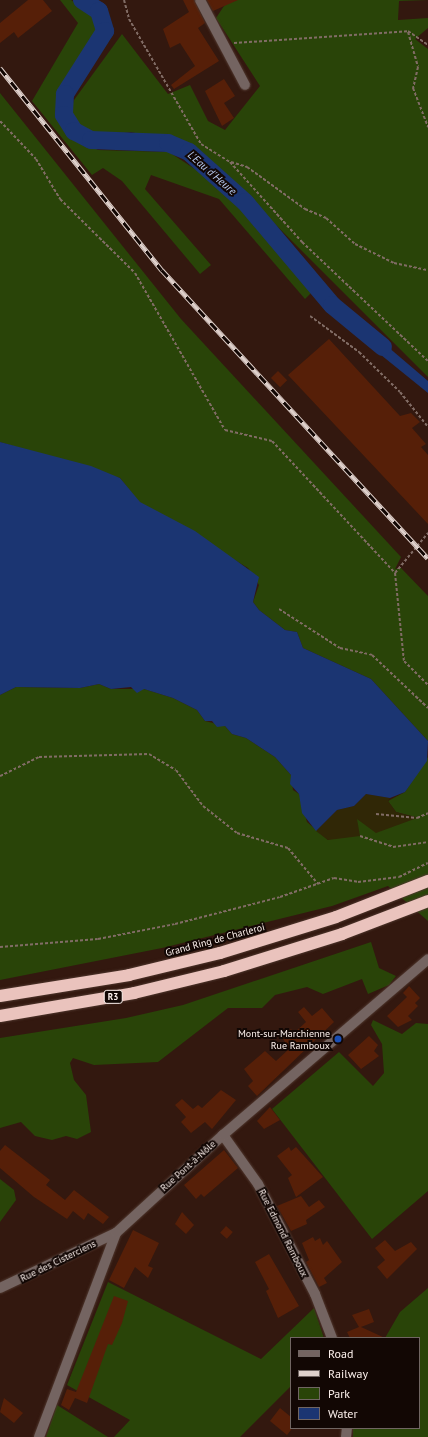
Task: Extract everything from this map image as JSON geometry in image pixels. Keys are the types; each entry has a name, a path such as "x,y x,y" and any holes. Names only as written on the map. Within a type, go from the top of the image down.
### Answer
{"highway":[{"name":"Grand Ring de Charleroi","path":"0,996 130,975 220,953 336,917 428,881"},
{"name":"R3","path":"0,1016 134,993 253,963 342,934 428,901"}],"street":[{"path":"200,0 245,85"},
{"name":"Rue Pont-à-Nôle","path":"39,1437 116,1233 223,1135 428,959"},
{"name":"Rue Edmond Ramboux","path":"223,1135 258,1184 314,1294 332,1337"},
{"name":"Rue des Cisterciens","path":"0,1288 116,1233"}],"path":[{"path":"124,0 129,19 201,144 230,162 247,167 305,209 326,218 355,244 394,263 428,270"},
{"path":"408,31 418,67 413,88 428,128"},
{"path":"224,44 408,31 428,45"},
{"path":"0,122 36,159 60,199 135,273 225,430 272,440 394,573 404,661 428,685"},
{"path":"230,162 302,242 428,361"},
{"path":"310,316 359,352 400,392 428,427"},
{"path":"394,573 428,533"},
{"path":"279,609 340,648 372,655 428,708"},
{"path":"0,776 39,757 149,754 176,770 203,806 237,833 288,848 318,884"},
{"path":"376,814 417,818 428,813"},
{"path":"360,836 393,847 428,842"},
{"path":"0,947 98,939 175,924 318,884 334,878 358,882 399,877 428,863"}],"green space":[{"path":"60,0 71,0 94,14 98,33 60,99 60,116 75,137 98,150 169,152 222,187 313,291 305,299 219,199 151,175 145,189 211,265 200,274 122,181 103,168 92,175 32,101 78,23"},
{"path":"228,0 428,0 399,1 398,20 428,18 428,28 415,39 428,49 428,377 229,178 189,145 131,132 95,137 87,134 70,113 74,100 122,34 168,94 190,85 208,121 225,130 260,86 216,18"},
{"path":"0,93 181,319 401,557 395,569 401,568 428,596 428,741 371,679 303,648 297,632 285,630 259,610 253,602 259,585 248,568 139,502 120,478 0,442"},
{"path":"99,684 111,689 144,689 173,698 197,710 205,721 225,726 232,734 246,738 275,757 291,775 293,790 299,794 307,822 328,840 356,819 416,817 396,812 388,801 405,792 428,757 428,921 388,886 332,906 162,948 0,980 0,695 16,687 80,688"},
{"path":"371,942 379,968 396,976 389,985 368,994 362,979 323,994 307,987 275,995 262,1008 228,1008 158,1062 94,1065 73,1058 70,1063 74,1080 86,1095 91,1132 77,1139 66,1136 52,1140 35,1136 21,1122 0,1128 0,1038 126,1018 183,1005"},
{"path":"373,1020 402,1034 416,1023 428,1024 428,1191 372,1239 272,1109 339,1052 373,1086 384,1073 382,1044 371,1025"},
{"path":"0,1179 14,1190 16,1200 0,1222"},
{"path":"108,1282 261,1359 314,1308 324,1337 290,1337 290,1387 240,1437 114,1437 130,1420 67,1385"},
{"path":"428,1288 428,1437 353,1437 353,1429 420,1429 420,1337 386,1337 400,1312"},
{"path":"57,1405 108,1437 46,1437"}],"sand":[{"path":"366,794 390,798 388,801 396,812 417,818 376,833 357,819 360,836 328,840 316,831 337,810 354,806"}],"water":[{"path":"367,329 428,381 428,393 365,342 361,336"},
{"path":"0,442 91,466 120,478 140,502 195,531 259,577 253,602 259,610 285,630 297,632 303,648 371,679 428,741 427,761 405,792 390,798 366,794 354,806 337,810 316,831 302,813 299,794 290,784 291,775 275,757 246,738 232,734 225,726 217,727 212,721 205,721 197,710 173,698 144,689 137,693 131,687 111,689 99,684 80,688 16,687 0,695"}],"building":[{"path":"28,0 43,0 52,11 18,38 14,32 0,43 0,23"},
{"path":"183,0 194,0 205,23 198,28 219,61 174,89 171,85 195,66 180,43 170,48 163,29 189,12"},
{"path":"207,0 238,0 213,11"},
{"path":"224,79 235,96 224,103 234,118 222,126 205,91"},
{"path":"329,339 400,416 411,413 420,422 412,428 426,444 421,447 428,455 428,524 288,375"},
{"path":"278,371 287,380 280,387 271,378"},
{"path":"409,986 420,998 415,1003 418,1006 408,1016 412,1020 398,1027 387,1016 407,997 403,993"},
{"path":"304,1007 312,1016 322,1008 334,1022 257,1096 248,1086 253,1081 244,1069 265,1051 276,1061 289,1049 282,1037 291,1029 294,1033 306,1022 298,1012"},
{"path":"369,1036 378,1045 374,1051 379,1056 361,1069 348,1055"},
{"path":"221,1090 236,1100 212,1129 205,1122 191,1133 181,1122 186,1117 175,1105 182,1099 193,1109 198,1105 202,1108"},
{"path":"270,1107 280,1120 264,1129 257,1121"},
{"path":"5,1145 50,1180 46,1185 65,1200 74,1190 109,1217 103,1224 88,1213 84,1220 73,1211 67,1219 34,1197 0,1168 0,1151"},
{"path":"289,1147 291,1151 296,1147 323,1177 296,1197 288,1178 292,1175 277,1156"},
{"path":"224,1150 238,1168 204,1197 201,1194 196,1199 184,1185"},
{"path":"301,1196 309,1207 319,1200 325,1207 306,1220 307,1224 291,1231 277,1206"},
{"path":"182,1212 194,1225 186,1234 175,1224"},
{"path":"226,1226 233,1232 227,1239 220,1233"},
{"path":"133,1230 159,1243 148,1266 153,1268 148,1278 135,1267 124,1288 109,1280"},
{"path":"313,1237 315,1241 320,1238 323,1245 327,1241 342,1262 324,1278 327,1283 319,1287 306,1262 309,1260 302,1243"},
{"path":"385,1240 395,1251 411,1242 417,1249 387,1279 377,1267 385,1260 375,1248"},
{"path":"269,1254 299,1306 278,1318 266,1291 269,1289 255,1262"},
{"path":"114,1296 128,1301 122,1323 112,1345 108,1344 87,1403 75,1398 69,1410 61,1405 67,1389 76,1392"},
{"path":"369,1309 374,1322 361,1327 383,1337 350,1337 347,1332 359,1327 352,1315"},
{"path":"4,1398 23,1413 14,1423 0,1412"},
{"path":"280,1408 290,1416 291,1430 287,1435 270,1421"}],"waterway":[{"name":"L'Eau d'Heure","path":"82,0 99,11 105,31 65,94 64,115 74,131 91,140 168,143 189,152 245,202 332,305 383,347"}],"railway":[{"path":"0,68 162,270 428,558"}],"place":[{"name":"Mont-sur-Marchienne Rue Ramboux","path":"338,1039"}]}
